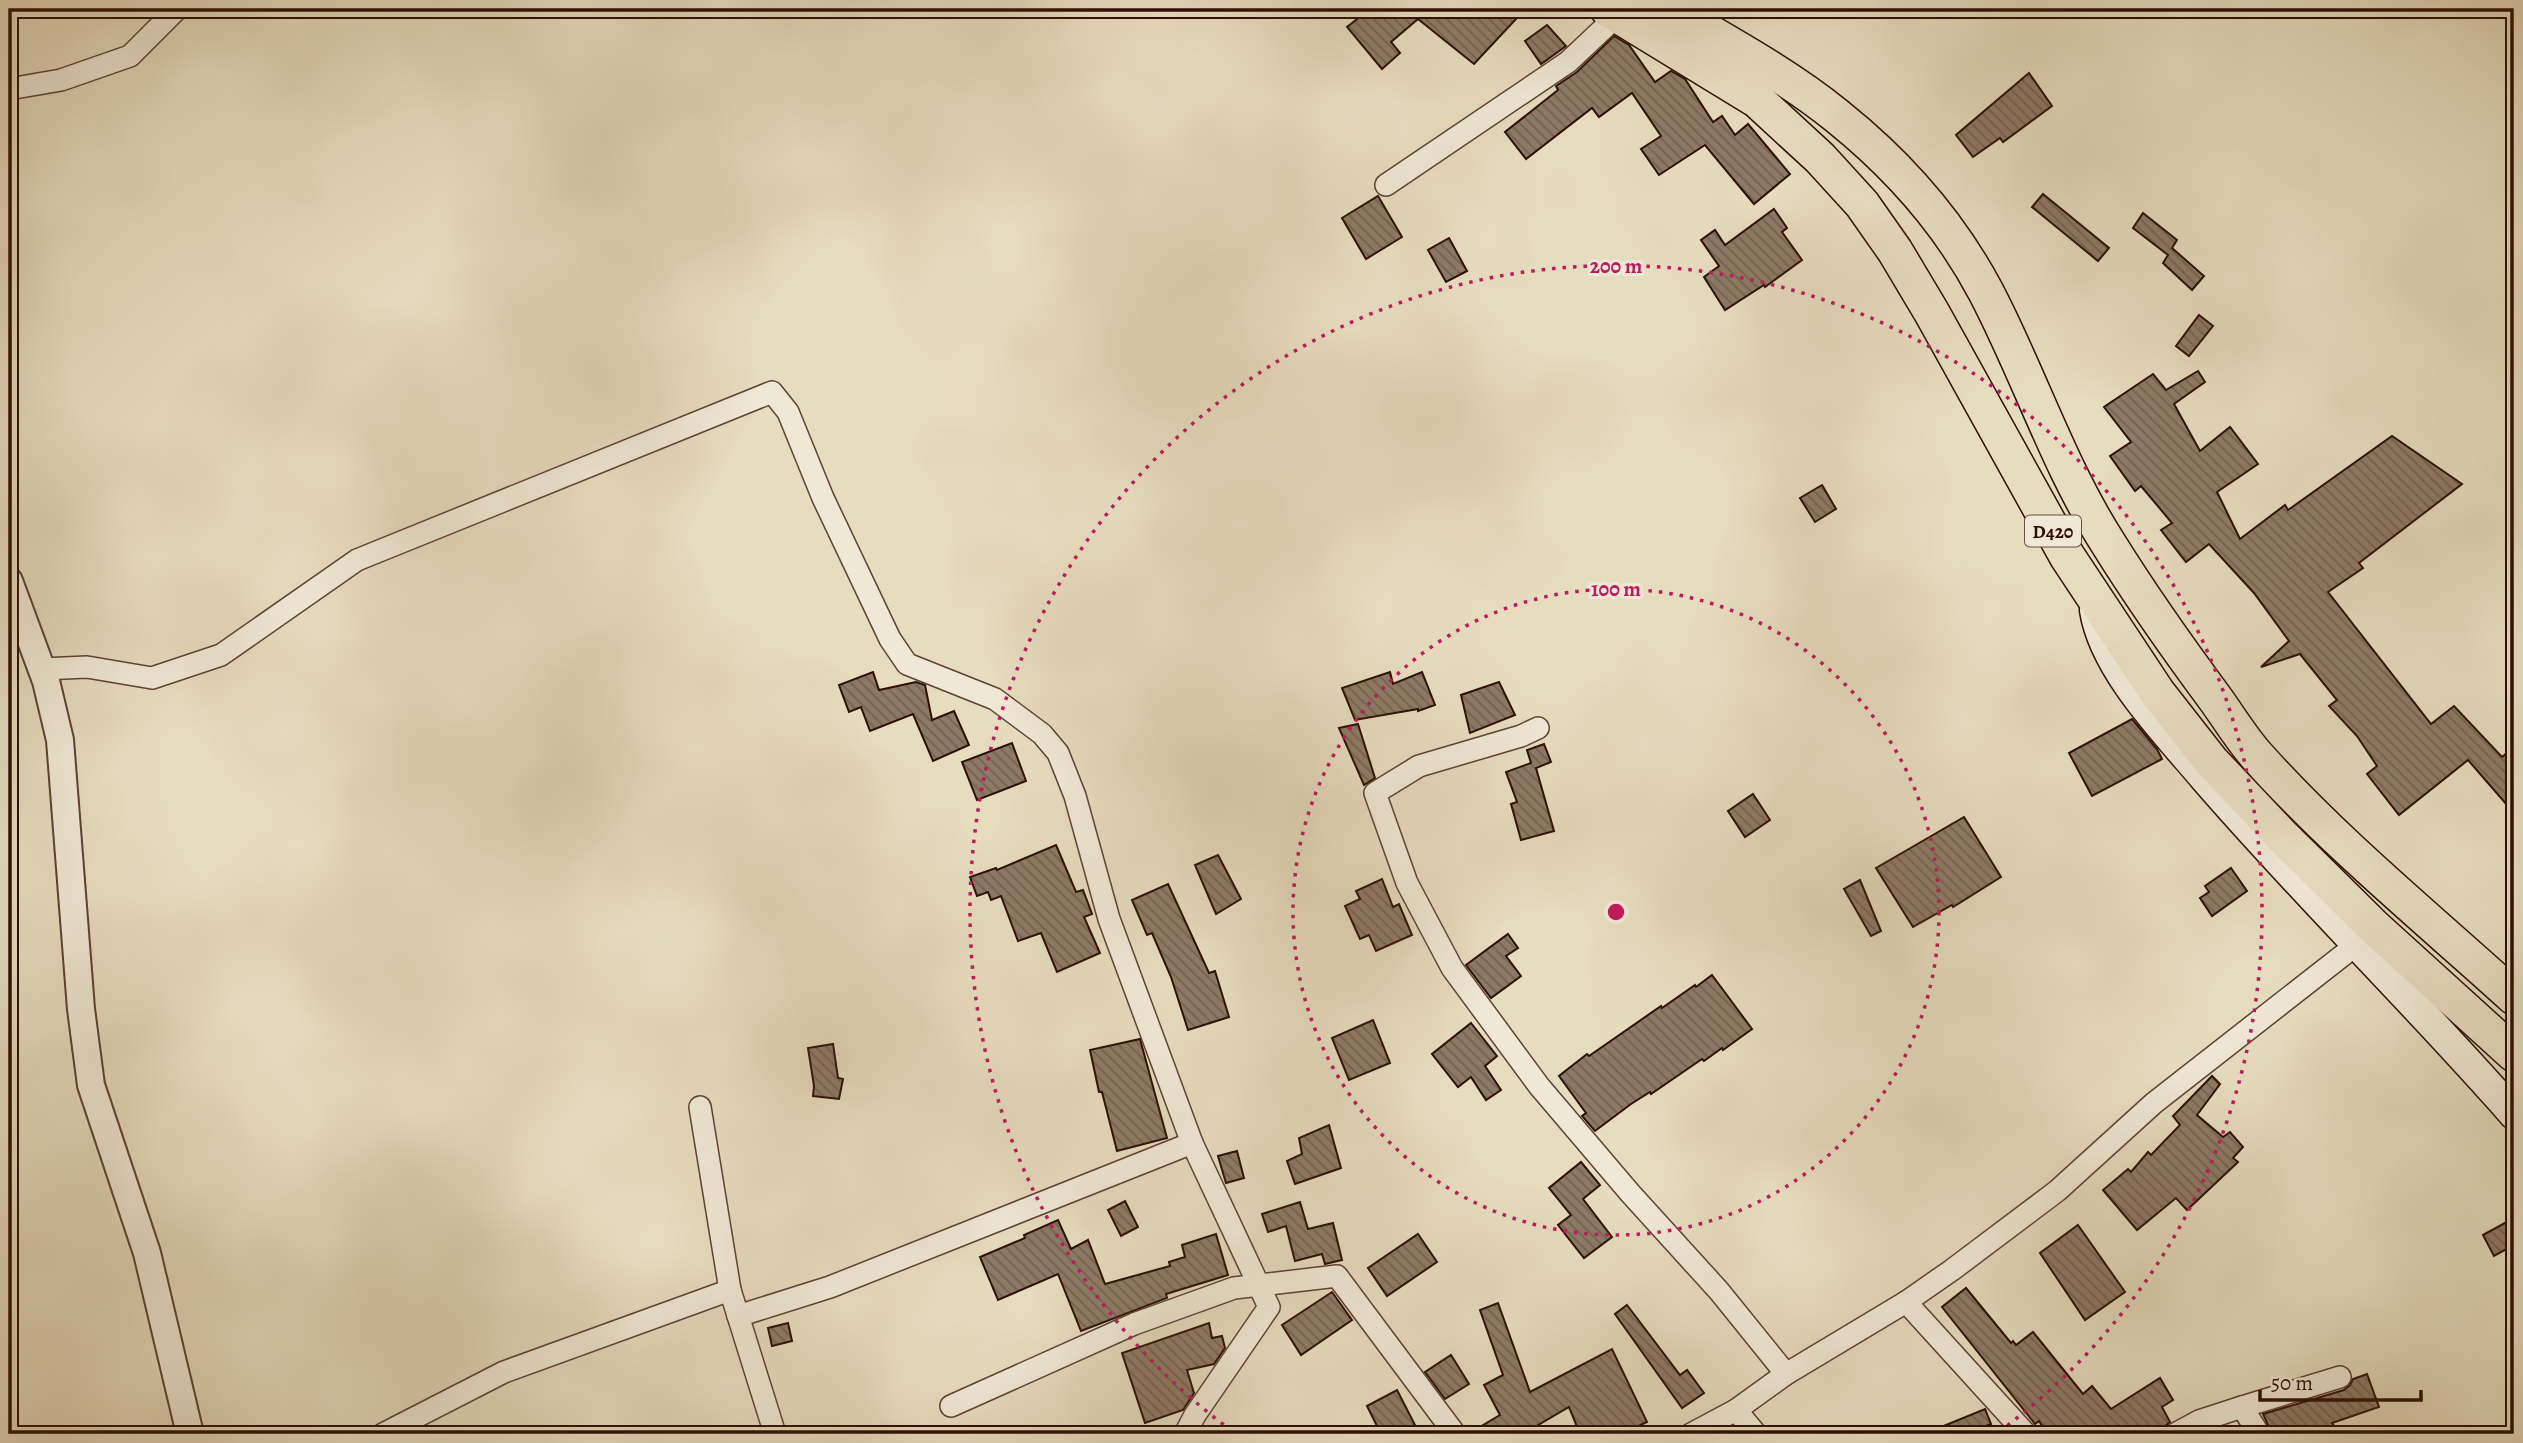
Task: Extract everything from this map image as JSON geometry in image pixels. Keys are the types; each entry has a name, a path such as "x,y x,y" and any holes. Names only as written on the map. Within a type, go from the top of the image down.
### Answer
{"highway":[{"name":"D420","path":"1669,9 1763,65 1837,116 1901,175 1948,229 1985,290 2066,464 2106,541 2192,668 2256,754 2338,837 2514,997"},
{"name":"D420","path":"1614,11 1757,100 1820,158 1861,204 1895,251 1933,313 2035,500 2093,596 2157,692 2211,761 2281,835 2373,926 2514,1054"}],"main road":[{"path":"2093,596 2097,622 2107,649 2147,710 2230,807 2356,945 2452,1043 2514,1114"}],"street":[{"path":"9,89 61,80 130,56 177,9"},
{"path":"1386,186 1568,62 1614,11"},
{"path":"42,669 87,667 152,678 220,655 357,560 772,392 788,412 823,498 890,639 907,664 995,699 1042,734 1058,753 1075,796 1109,919 1192,1143 1269,1307 1195,1415 1185,1434"},
{"path":"9,581 42,669 60,740 81,1009 91,1085 147,1252 190,1434"},
{"path":"1538,728 1521,736 1419,766 1375,793 1398,860 1407,883 1452,968 1539,1086 1630,1194 1719,1291 1786,1374"},
{"path":"1691,1434 1736,1410 1786,1374 1906,1302 2057,1191 2154,1103 2356,945"},
{"path":"700,1107 730,1290 775,1434"},
{"path":"738,1316 830,1287 1192,1143"},
{"path":"951,1406 1134,1324 1234,1288 1258,1283 1337,1276 1455,1434"},
{"path":"383,1434 504,1371 730,1290"},
{"path":"1906,1302 2026,1434"},
{"path":"2175,1434 2199,1421 2340,1377"},
{"path":"2242,1407 2259,1434"},
{"path":"1736,1410 1756,1434"}],"building":[{"path":"1355,9 1505,9 1516,19 1474,64 1418,19 1391,42 1400,53 1382,69 1347,27 1361,16"},
{"path":"1547,25 1566,46 1541,64 1525,41"},
{"path":"1614,36 1629,45 1655,82 1671,71 1685,79 1713,122 1722,116 1735,135 1748,124 1790,174 1754,204 1705,145 1659,175 1641,149 1661,136 1632,93 1599,117 1592,108 1526,159 1505,132 1558,90 1556,86 1577,72"},
{"path":"2029,73 2052,106 2003,142 2000,138 1973,157 1956,135"},
{"path":"2043,194 2109,248 2098,261 2032,207"},
{"path":"1378,196 1402,237 1366,259 1342,218"},
{"path":"1774,209 1787,228 1782,232 1802,260 1765,287 1764,285 1725,310 1704,277 1719,266 1701,240 1715,230 1725,245"},
{"path":"2143,213 2177,240 2172,248 2204,276 2192,290 2163,263 2168,255 2133,228"},
{"path":"1449,238 1467,271 1446,282 1428,250"},
{"path":"2199,315 2213,326 2189,356 2176,346"},
{"path":"2198,371 2205,382 2174,404 2200,451 2230,427 2258,464 2217,492 2240,539 2285,505 2288,510 2392,436 2462,484 2359,563 2363,568 2328,592 2431,724 2454,706 2502,757 2514,747 2514,813 2468,760 2399,815 2367,774 2377,766 2357,736 2329,706 2337,700 2300,654 2261,667 2289,641 2254,593 2209,544 2186,562 2161,530 2172,523 2141,486 2135,491 2110,456 2131,442 2104,407 2153,374 2166,390"},
{"path":"1822,485 1836,509 1815,522 1800,498"},
{"path":"873,672 879,690 916,682 925,685 932,720 954,711 969,745 933,761 913,714 870,731 861,707 849,712 839,685"},
{"path":"1390,672 1393,684 1422,672 1435,705 1418,711 1355,720 1342,688"},
{"path":"1499,682 1515,715 1470,733 1461,695"},
{"path":"2132,719 2162,759 2092,796 2069,753"},
{"path":"1358,724 1375,778 1364,785 1339,728"},
{"path":"1012,743 1026,781 977,800 962,762"},
{"path":"1544,744 1551,762 1536,768 1554,831 1521,840 1511,804 1517,802 1506,772 1531,763 1527,750"},
{"path":"1753,794 1770,820 1745,837 1728,811"},
{"path":"1964,817 2001,877 1953,907 1952,905 1913,927 1876,868"},
{"path":"1056,845 1076,892 1083,890 1092,914 1084,917 1100,953 1057,972 1041,933 1018,941 1001,896 991,900 988,892 977,896 970,877 996,868 997,870"},
{"path":"1218,855 1241,899 1216,914 1195,865"},
{"path":"2231,868 2247,891 2212,916 2200,898 2209,892 2205,886"},
{"path":"1382,879 1393,907 1399,904 1412,935 1376,951 1369,935 1360,939 1345,906 1360,899 1356,891"},
{"path":"1860,880 1881,931 1871,936 1844,889"},
{"path":"1168,884 1209,973 1215,971 1229,1017 1188,1030 1171,977 1152,933 1147,935 1132,900"},
{"path":"1508,934 1518,948 1506,956 1521,976 1491,998 1466,965"},
{"path":"1712,975 1752,1029 1723,1050 1722,1048 1704,1061 1702,1059 1651,1094 1650,1092 1631,1104 1595,1131 1582,1116 1586,1113 1559,1076 1587,1054 1589,1056 1661,1006 1662,1008"},
{"path":"1373,1020 1390,1063 1349,1080 1332,1038"},
{"path":"1471,1023 1497,1056 1485,1066 1501,1090 1486,1100 1471,1077 1458,1087 1432,1054"},
{"path":"1140,1039 1167,1138 1117,1151 1102,1092 1099,1092 1090,1050"},
{"path":"833,1044 838,1078 843,1079 839,1099 813,1096 808,1048"},
{"path":"2212,1076 2220,1084 2197,1115 2223,1137 2230,1132 2243,1147 2233,1158 2238,1162 2187,1210 2176,1198 2137,1230 2103,1190 2128,1169 2131,1172 2148,1152 2151,1155 2180,1125 2173,1116"},
{"path":"1329,1125 1341,1168 1295,1184 1287,1161 1302,1154 1299,1138"},
{"path":"1237,1151 1244,1178 1226,1183 1218,1156"},
{"path":"1581,1162 1600,1185 1583,1199 1612,1237 1584,1258 1558,1225 1571,1215 1549,1188"},
{"path":"1125,1201 1138,1227 1121,1236 1108,1210"},
{"path":"1300,1202 1308,1229 1333,1223 1342,1260 1325,1264 1322,1254 1295,1261 1286,1226 1268,1232 1262,1214"},
{"path":"2514,1218 2514,1245 2494,1256 2483,1235"},
{"path":"1058,1220 1071,1249 1088,1240 1105,1284 1170,1266 1169,1262 1185,1257 1182,1245 1216,1234 1228,1275 1166,1294 1167,1298 1081,1331 1058,1274 998,1300 980,1257 1025,1238 1024,1235"},
{"path":"2078,1225 2125,1292 2085,1320 2040,1253"},
{"path":"1418,1234 1437,1262 1387,1296 1368,1268"},
{"path":"1966,1288 2011,1343 2013,1341 2016,1345 2033,1332 2083,1394 2092,1386 2111,1409 2160,1378 2173,1400 2162,1407 2170,1422 2164,1427 2162,1434 2047,1434 2039,1421 2035,1424 1942,1307"},
{"path":"1332,1292 1352,1320 1301,1355 1282,1325"},
{"path":"1498,1303 1530,1392 1612,1349 1647,1422 1621,1434 1580,1434 1569,1407 1523,1434 1468,1434 1500,1415 1484,1385 1503,1375 1480,1310"},
{"path":"1627,1305 1680,1375 1687,1370 1704,1393 1682,1408 1615,1314"},
{"path":"788,1323 792,1341 772,1346 768,1328"},
{"path":"1209,1323 1212,1338 1222,1336 1225,1348 1214,1364 1187,1370 1194,1393 1183,1410 1145,1423 1122,1353"},
{"path":"1451,1355 1469,1384 1445,1399 1425,1372"},
{"path":"2367,1374 2379,1407 2332,1423 2340,1434 2272,1434 2263,1414 2344,1390 2353,1379"},
{"path":"1397,1390 1415,1425 1397,1434 1381,1434 1367,1406"},
{"path":"1985,1409 1991,1424 1966,1434 1924,1434"}]}
